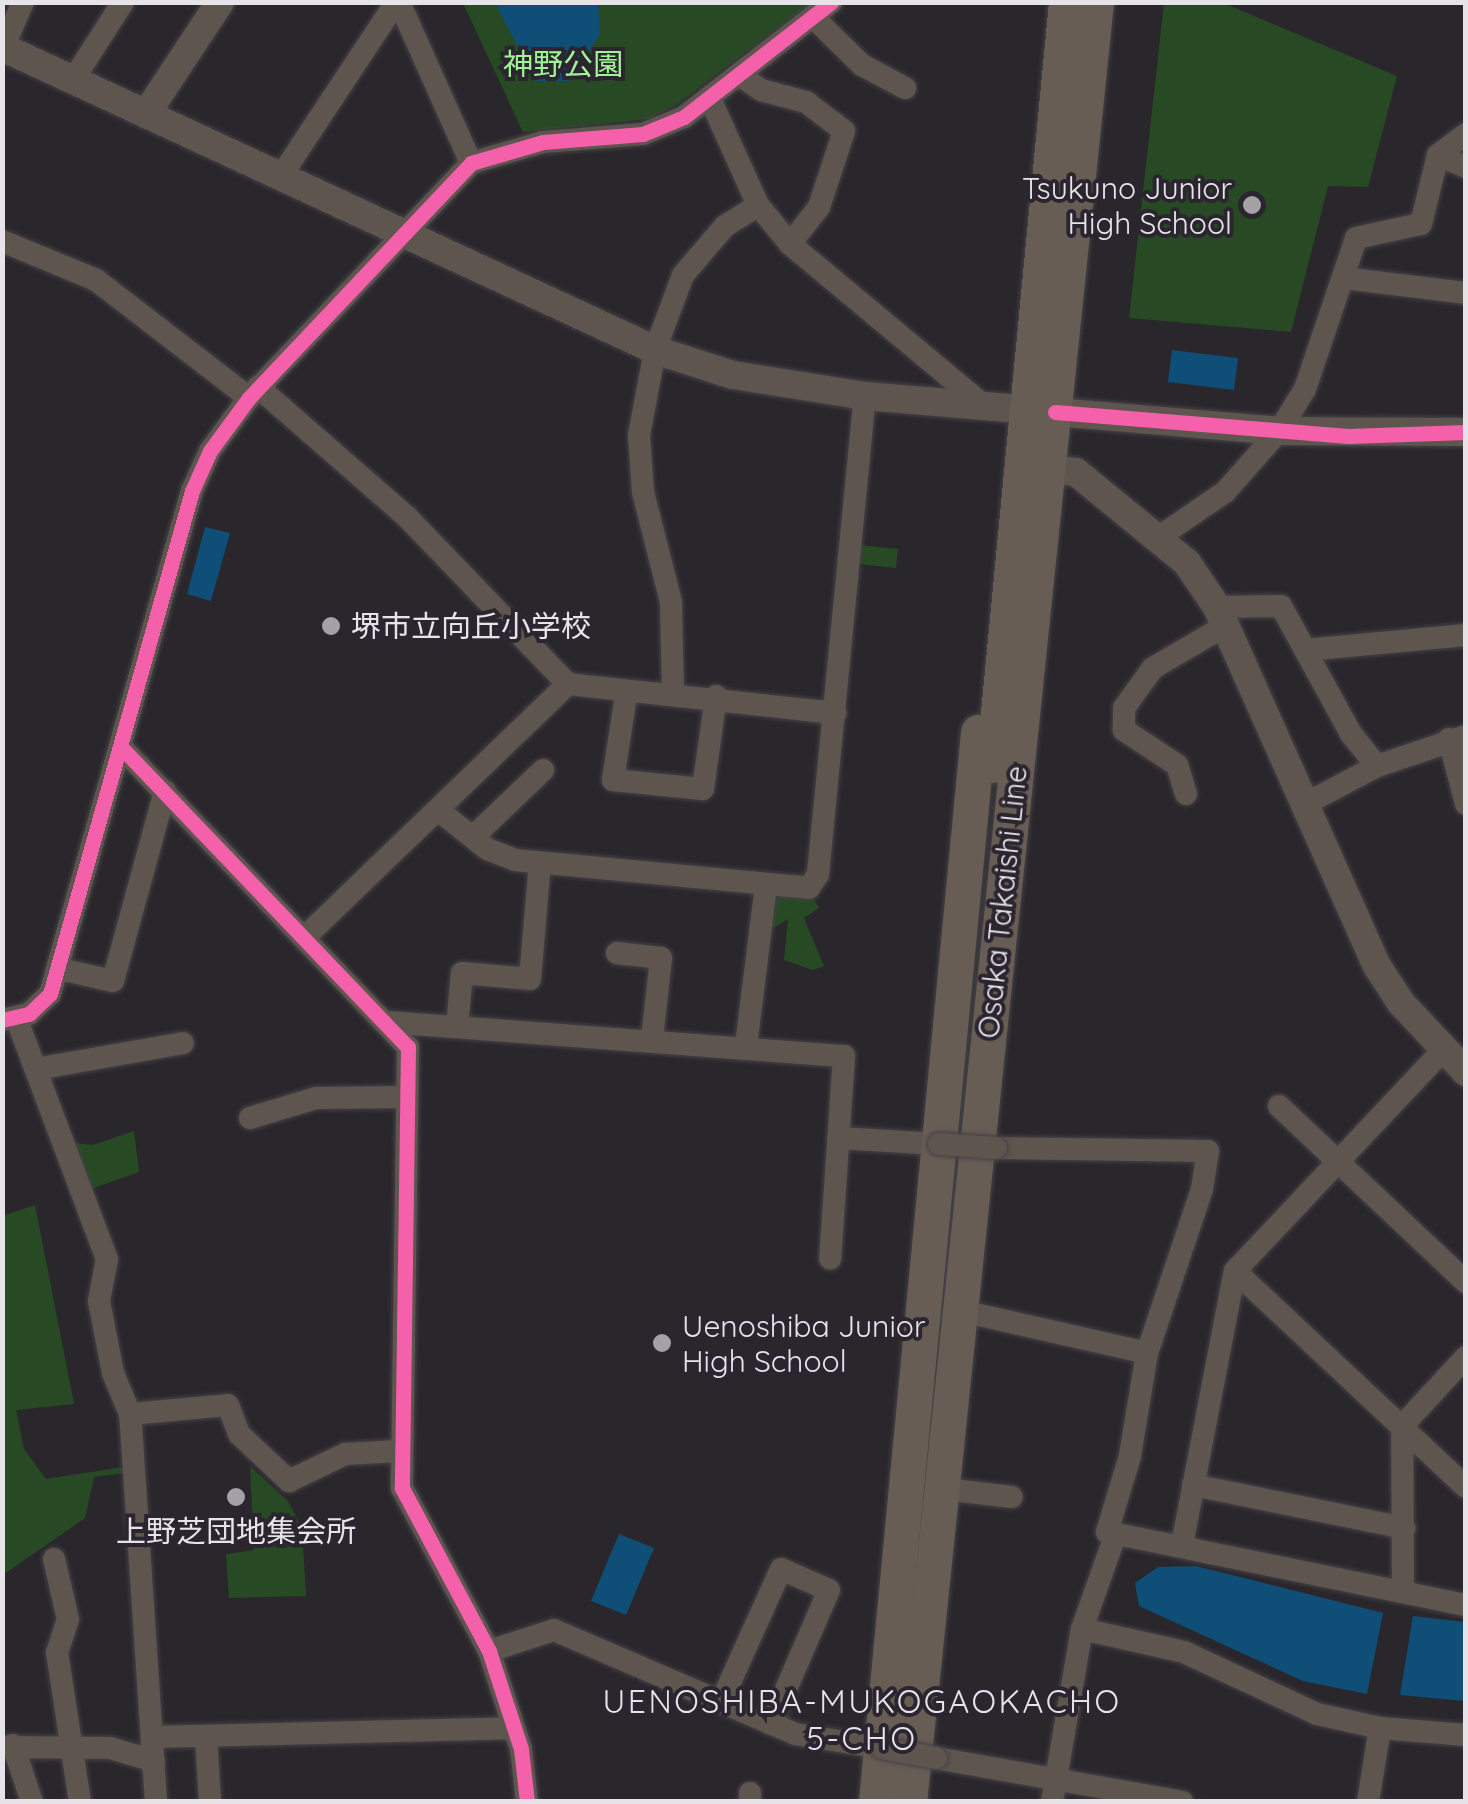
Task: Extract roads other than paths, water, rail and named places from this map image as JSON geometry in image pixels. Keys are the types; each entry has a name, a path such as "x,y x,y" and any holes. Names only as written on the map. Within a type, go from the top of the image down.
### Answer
{"main road":[{"name":"Osaka Takaishi Line","path":"909,1802 1016,643 1049,468 1040,410 1066,2"},
{"name":"Osaka Takaishi Line","path":"894,1802 1040,410 1096,2"},
{"path":"876,1802 981,699 1016,643"},
{"path":"932,1802 1040,730 1016,643"}],"street":[{"path":"23,2 3,47 655,350 734,375 865,396 1279,431 1466,432"},
{"path":"72,80 123,2"},
{"path":"146,114 220,2"},
{"path":"281,176 397,2"},
{"path":"397,2 471,164"},
{"path":"156,1802 130,1414 113,1373 99,1300 107,1259 36,1069 10,1020 50,994 60,969 198,474 254,392 399,233 471,164 543,142 644,134 711,101 822,10 862,65 905,88"},
{"path":"742,76 760,90 806,102 844,130 819,207 790,244"},
{"path":"711,101 758,205 790,244 983,405"},
{"path":"1159,537 1225,492 1279,431 1305,389 1356,238 1421,224 1438,155 1466,134"},
{"path":"1438,155 1466,167"},
{"path":"674,693 671,602 643,492 639,434 655,350 698,253 758,205"},
{"path":"2,241 96,280 254,392 408,518 568,684 626,695 716,696 835,713"},
{"path":"1343,278 1466,293"},
{"path":"438,810 472,838 515,860 809,888 818,874 865,396"},
{"path":"1049,468 1076,472 1187,563 1221,617 1377,966 1443,1050 1466,1072"},
{"path":"1186,794 1177,765 1124,730 1124,708 1153,668 1221,617 1280,606 1376,766"},
{"path":"1305,650 1466,635"},
{"path":"307,935 568,684"},
{"path":"626,695 613,780 704,789 716,696"},
{"path":"1305,804 1376,766 1457,737 1466,804"},
{"path":"122,747 307,935 408,1047 399,1451 402,1488 489,1651 514,1728 527,1802"},
{"path":"472,838 543,770"},
{"path":"60,969 113,980 165,792"},
{"path":"457,1026 462,972 530,979 540,863"},
{"path":"746,1046 766,885"},
{"path":"617,953 662,958 652,1039"},
{"path":"388,1022 844,1056 830,1259"},
{"path":"36,1069 183,1043"},
{"path":"1182,1545 1236,1271 1443,1050"},
{"path":"250,1118 316,1098 407,1097"},
{"path":"1279,1106 1466,1282"},
{"path":"838,1138 996,1148 1208,1151 1202,1189 1147,1354 1130,1456 1082,1629 1053,1791"},
{"path":"1236,1271 1466,1488"},
{"path":"979,1315 1147,1354"},
{"path":"1403,1592 1402,1426 1466,1357"},
{"path":"130,1414 228,1406 239,1434 289,1481 344,1454 399,1451"},
{"path":"1194,1485 1405,1528"},
{"path":"962,1492 1012,1497"},
{"path":"1112,1532 1466,1605"},
{"path":"54,1558 68,1619 57,1652 80,1802"},
{"path":"721,1702 782,1569 829,1590 772,1724"},
{"path":"1082,1629 1184,1652 1317,1714 1380,1728 1466,1734"},
{"path":"489,1651 554,1630 772,1724 936,1758 1053,1791 1182,1802"},
{"path":"32,1802 8,1746 72,1752 154,1749 206,1736 514,1728"},
{"path":"1368,1802 1380,1728"},
{"path":"206,1736 210,1802"}],"water":[{"path":"495,3 598,3 600,34 570,81 536,81"},
{"path":"1172,350 1238,358 1234,390 1168,382"},
{"path":"205,527 230,533 211,601 187,594"},
{"path":"619,1534 654,1548 626,1615 591,1601"},
{"path":"1196,1566 1383,1613 1367,1694 1303,1681 1139,1606 1135,1583 1158,1567"},
{"path":"1413,1616 1465,1622 1465,1701 1400,1695"}],"place":[{"name":"Tsukuno Junior High School","path":"1252,205"},
{"name":"堺市立向丘小学校","path":"331,626"},
{"name":"Uenoshiba Junior High School","path":"662,1343"},
{"name":"上野芝団地集会所","path":"236,1497"}],"district":[{"name":"UENOSHIBA-MUKOGAOKACHO 5-CHO","path":"862,1720"}],"park label":[{"name":"神野公園","path":"563,64"}]}
